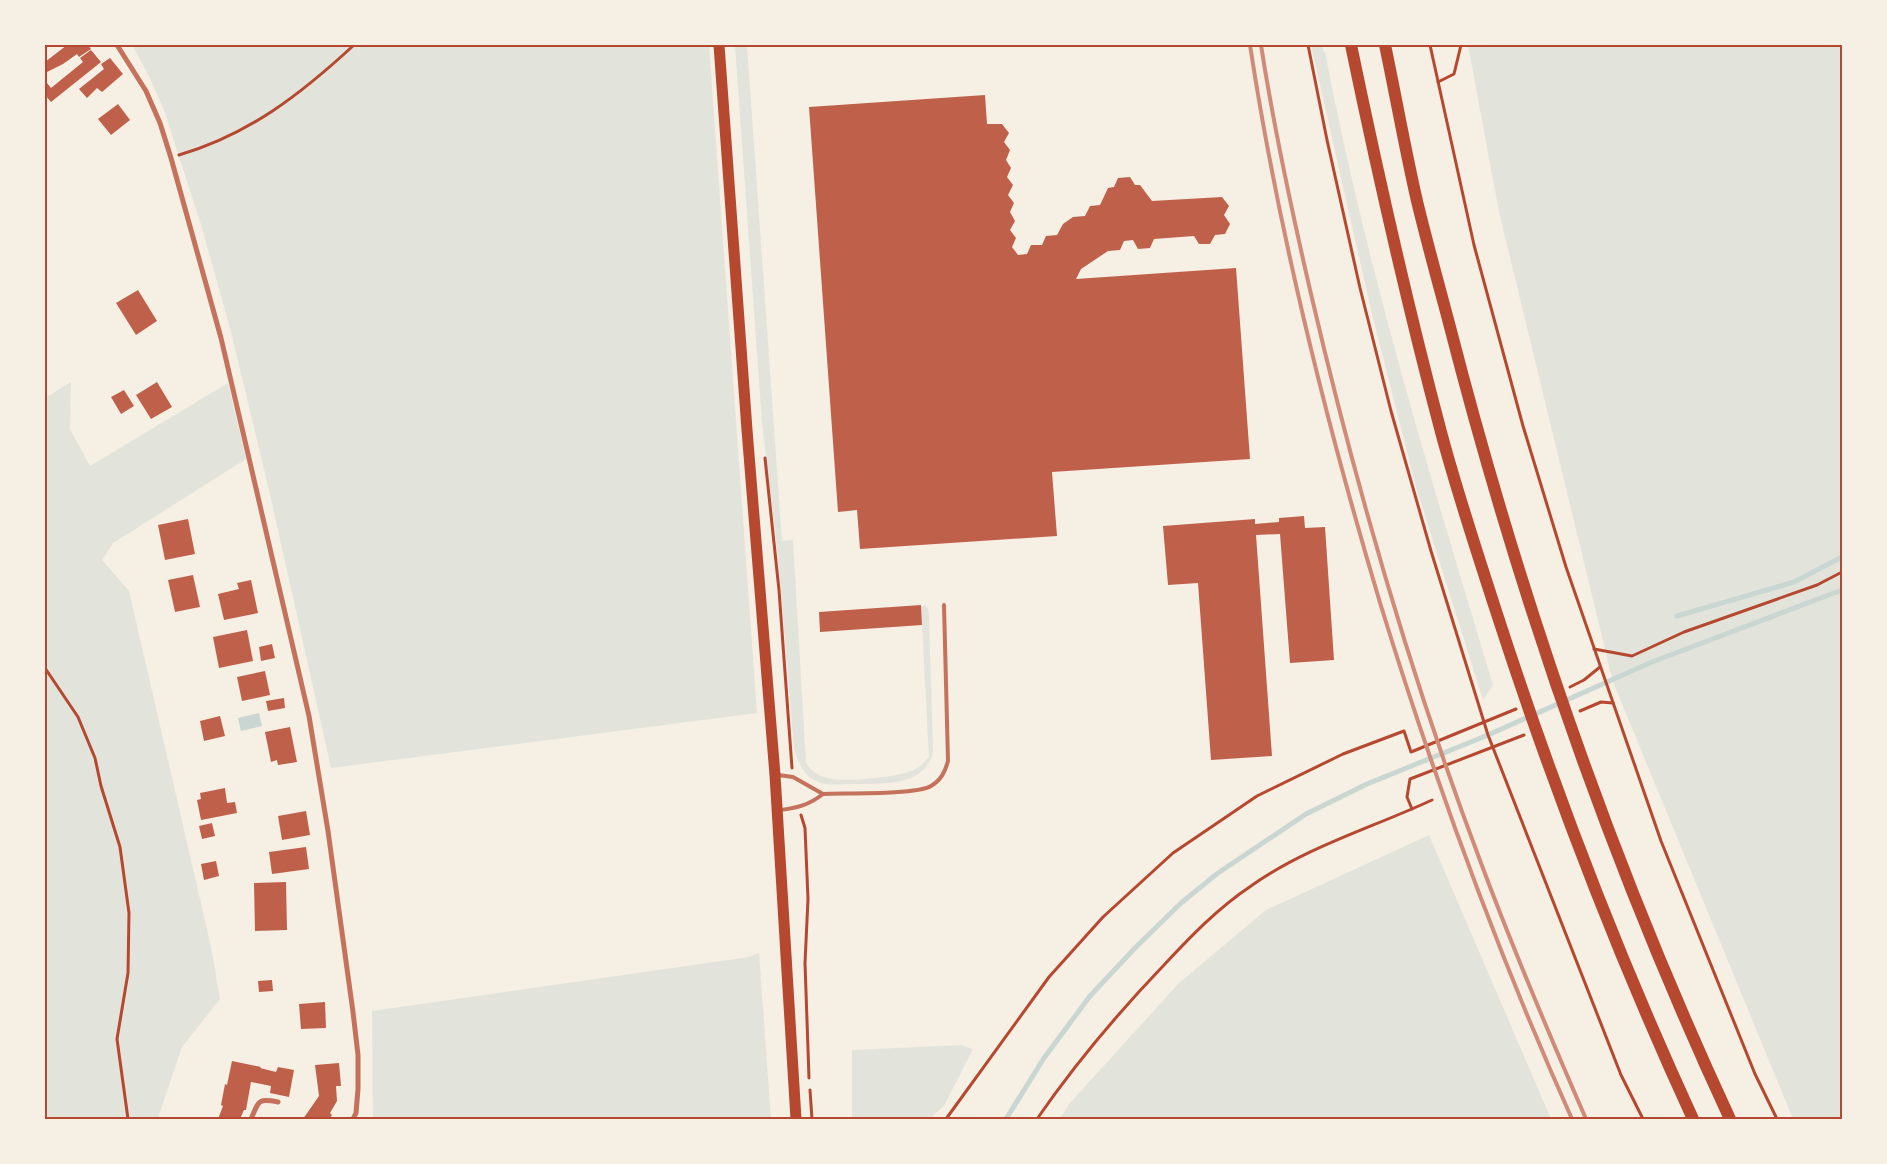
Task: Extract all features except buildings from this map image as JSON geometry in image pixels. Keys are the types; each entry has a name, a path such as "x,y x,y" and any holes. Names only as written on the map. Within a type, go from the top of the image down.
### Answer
{"highway":[{"path":"1351,45 1386,213 1441,434 1522,691 1571,827 1604,910 1664,1055 1693,1119"},
{"path":"1385,45 1417,201 1475,424 1516,563 1554,679 1637,904 1694,1041 1730,1119"}],"main road":[{"path":"719,45 747,430 778,810 796,1119"}],"street":[{"path":"117,45 146,91 160,123 171,158 221,338 309,716 330,840 358,1055 358,1089 354,1119"},
{"path":"251,1119 258,1102 263,1099 278,1102"}],"lane":[{"path":"775,775 792,776 823,794 917,791 925,789 941,779 948,761 944,605"},
{"path":"778,810 808,805 823,794"}],"path":[{"path":"171,158 200,149 259,121 289,101 354,45"},
{"path":"1308,45 1339,196 1391,411 1431,551 1484,722 1622,1075 1643,1119"},
{"path":"1430,45 1461,192 1493,318 1566,567 1664,849 1755,1074 1777,1119"},
{"path":"1438,82 1454,74 1461,45"},
{"path":"764,454 779,590 792,776"},
{"path":"1594,649 1632,656 1684,632 1817,584 1842,572"},
{"path":"1568,688 1584,680 1600,667"},
{"path":"45,668 78,717 92,750 120,847 129,913 128,973 118,1039 128,1119"},
{"path":"1574,714 1601,702 1613,703"},
{"path":"946,1119 1049,977 1103,917 1173,853 1257,796 1343,754 1404,730 1411,752 1517,708"},
{"path":"1412,809 1407,797 1410,779 1493,748 1529,732"},
{"path":"1036,1119 1065,1078 1128,1003 1204,924 1251,885 1310,852 1432,800"},
{"path":"799,808 804,828 808,899 805,963 812,1119"}],"shaded area":[{"path":"132,45 709,45 757,713 331,768 269,490 231,332 202,228 164,110 149,76"},
{"path":"735,45 747,45 782,541 793,540 806,763 813,771 825,777 858,780 906,773 914,770 929,757 921,607 925,605 929,616 933,751 929,763 922,771 901,781 876,784 822,783 805,773 794,749 778,556 762,423"},
{"path":"1311,45 1323,45 1323,51 1325,52 1341,132 1380,292 1423,450 1493,685 1483,700 1416,487 1371,310"},
{"path":"1468,45 1842,45 1842,1119 1793,1119 1613,682 1499,212"},
{"path":"71,382 70,429 90,466 228,383 246,459 113,543 102,560 129,591 211,947 220,999 182,1047 159,1115 160,1119 45,1119 45,398"},
{"path":"259,713 262,726 241,731 238,718"},
{"path":"1429,835 1551,1119 1060,1119 1069,1104 1179,983 1266,910"},
{"path":"759,953 771,1119 373,1119 372,1011 749,957"},
{"path":"961,1045 973,1049 944,1106 929,1119 852,1119 852,1050"}],"waterway":[{"path":"1677,616 1794,582 1842,557"},
{"path":"1006,1119 1044,1058 1090,996 1135,948 1181,903 1218,873 1306,814 1367,784 1488,735 1652,662 1842,590"}],"railway":[{"path":"1250,45 1275,187 1306,328 1341,467 1381,606 1423,736 1469,866 1518,993 1572,1119"},
{"path":"1261,45 1284,170 1328,366 1366,510 1408,653 1455,793 1481,863 1586,1119"}]}
